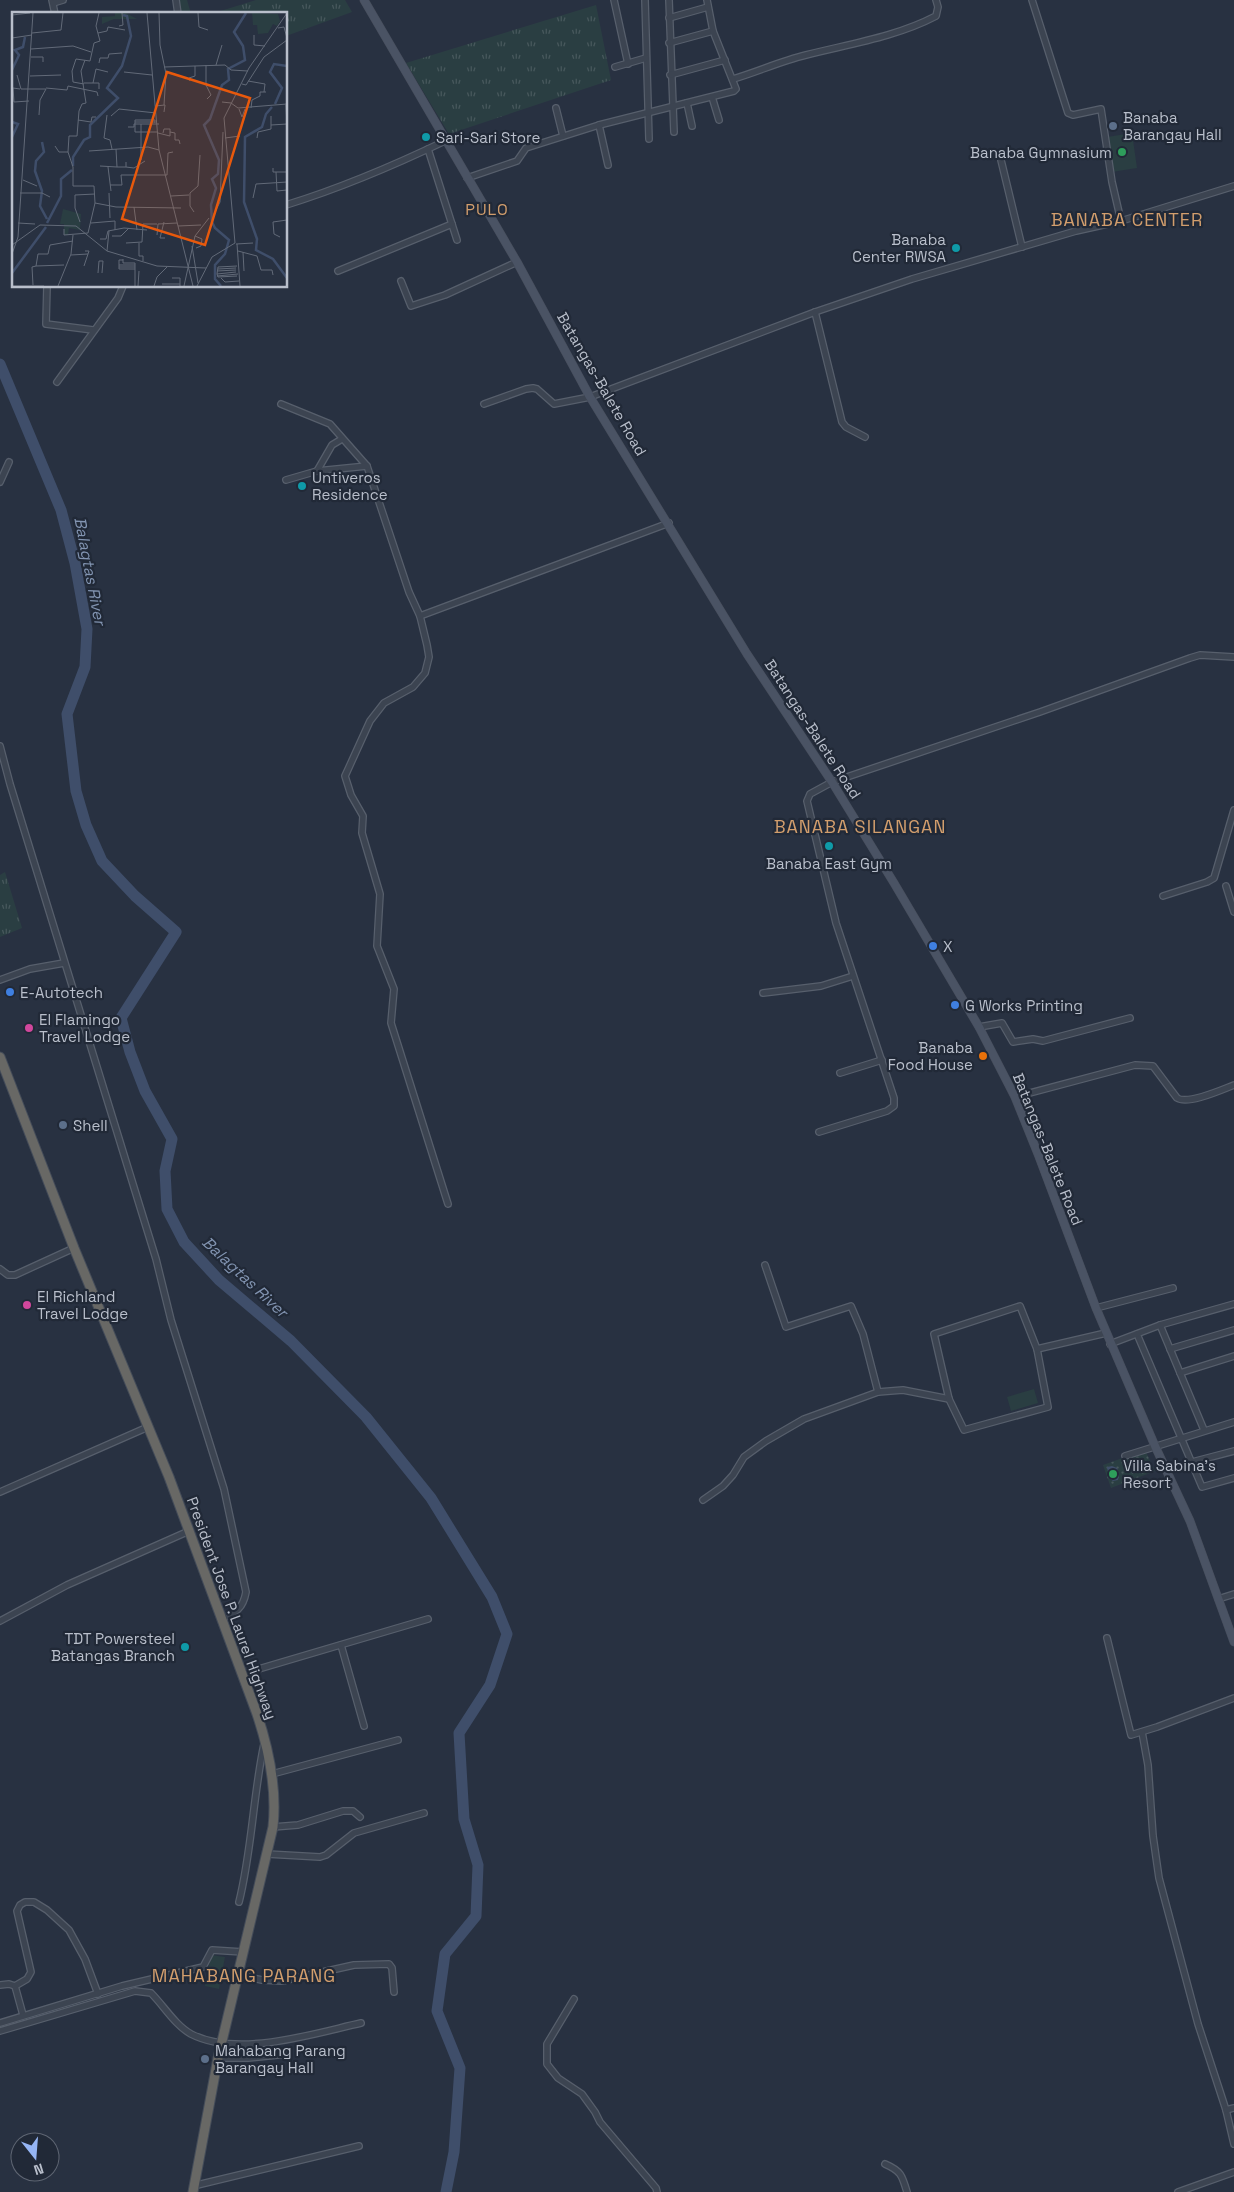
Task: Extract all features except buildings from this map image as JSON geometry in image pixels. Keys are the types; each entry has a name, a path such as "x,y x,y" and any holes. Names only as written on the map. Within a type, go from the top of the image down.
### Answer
{"highway":[{"name":"President Jose P. Laurel Highway","path":"0,1057 74,1248 148,1426 189,1531 265,1740 272,1774 275,1813 273,1827 218,2058 193,2189"}],"main road":[{"name":"Batangas-Balete Road","path":"364,0 517,262 590,397 669,523 747,654 832,782 916,919 979,1027 1015,1097 1110,1344 1154,1446 1190,1521 1234,1642"}],"street":[{"path":"53,2 63,0"},
{"path":"614,0 628,64"},
{"path":"645,0 649,139"},
{"path":"669,0 670,75 674,132"},
{"path":"467,178 517,161 526,148 599,126 734,91 733,79 713,31 707,0"},
{"path":"733,79 804,55 855,43 924,22 936,16 938,7 936,0"},
{"path":"1032,0 1068,113 1073,115 1102,109 1112,182 1121,221"},
{"path":"669,18 708,8"},
{"path":"670,43 713,31"},
{"path":"615,67 646,58"},
{"path":"670,75 725,60"},
{"path":"712,97 719,120"},
{"path":"687,103 692,126"},
{"path":"556,108 563,136"},
{"path":"599,126 608,165"},
{"path":"288,204 315,196 417,156 447,140"},
{"path":"428,149 457,240"},
{"path":"1000,156 1022,247"},
{"path":"484,404 526,389 536,389 554,404 590,397 815,312 912,279 1076,231 1121,221 1234,186"},
{"path":"338,271 452,224"},
{"path":"401,281 412,306 445,295 517,262"},
{"path":"48,288 46,324 93,330"},
{"path":"57,382 118,298 122,288"},
{"path":"815,312 842,422 846,427 865,437"},
{"path":"281,404 330,424 367,466 409,592 420,616 429,657 425,673 413,687 384,703 370,721 345,776 351,794 363,816 362,833 380,894 377,946 394,989 391,1023 448,1204"},
{"path":"317,471 332,445 342,439"},
{"path":"0,482 9,462"},
{"path":"286,480 317,471 367,466"},
{"path":"420,616 669,523"},
{"path":"818,1132 887,1111 894,1106 894,1098 830,902 807,800 810,794 832,782 1040,712 1190,658 1200,655 1234,657"},
{"path":"0,746 64,963 156,1260 171,1320 224,1490 246,1592 239,1610 221,1619"},
{"path":"1163,896 1214,878 1234,810"},
{"path":"1226,886 1234,912"},
{"path":"0,980 30,969 64,963"},
{"path":"763,993 821,986 853,976"},
{"path":"979,1027 1002,1023 1014,1042 1043,1041 1130,1018"},
{"path":"840,1073 882,1060"},
{"path":"1015,1097 1136,1065 1153,1066 1177,1098 1182,1101 1191,1100 1234,1085"},
{"path":"0,1269 8,1275 15,1275 74,1248"},
{"path":"766,1265 786,1327 852,1306 863,1334 878,1392"},
{"path":"1096,1308 1173,1288"},
{"path":"1110,1344 1160,1325 1234,1304"},
{"path":"1020,1306 1037,1349 1048,1407 964,1430 949,1399 934,1334 1020,1306"},
{"path":"1160,1325 1204,1430"},
{"path":"1170,1349 1234,1330"},
{"path":"1037,1349 1106,1333"},
{"path":"1137,1334 1202,1486 1234,1478"},
{"path":"1180,1373 1234,1356"},
{"path":"703,1500 724,1486 744,1457 766,1441 804,1419 878,1392 903,1390 949,1399"},
{"path":"1125,1456 1234,1422"},
{"path":"0,1492 148,1426"},
{"path":"1192,1462 1234,1451"},
{"path":"0,1621 67,1585 189,1531"},
{"path":"1218,1599 1234,1594"},
{"path":"242,1674 428,1619"},
{"path":"1107,1638 1131,1735 1234,1698"},
{"path":"342,1645 364,1726"},
{"path":"1142,1732 1148,1765 1153,1836 1159,1878 1198,2024 1226,2110 1234,2144"},
{"path":"239,1902 250,1848 258,1774 265,1740"},
{"path":"272,1774 398,1740"},
{"path":"273,1827 298,1825 343,1811 353,1811 360,1817"},
{"path":"267,1854 320,1857 326,1855 354,1833 424,1813"},
{"path":"15,1986 30,1976 17,1911 20,1905 29,1901 47,1910 69,1930 86,1960 98,1994"},
{"path":"0,2023 122,1986 203,1967 212,1950 243,1952"},
{"path":"237,1975 262,1980 282,1981 354,1965 389,1964 392,1968 394,1992"},
{"path":"0,1985 9,1984 15,1986"},
{"path":"15,1986 23,2015"},
{"path":"0,2031 135,1991 151,1993 181,2026 191,2033 222,2042 238,2044 279,2040 361,2024"},
{"path":"574,1999 547,2044 547,2064 558,2078 582,2094 600,2122 656,2188 657,2192"},
{"path":"218,2058 248,2058 287,2054"},
{"path":"1226,2110 1234,2108"},
{"path":"193,2189 359,2146"},
{"path":"885,2164 897,2169 904,2181 907,2192"},
{"path":"1178,2192 1234,2172"}],"green space":[{"path":"179,0 187,0 190,12 180,12"},
{"path":"256,0 345,0 352,12 288,35 288,12 217,12"},
{"path":"596,5 611,80 449,134 406,63"},
{"name":"Banaba Gymnasium","path":"1132,133 1137,168 1112,172 1107,137"},
{"path":"5,872 22,928 0,937 0,875"},
{"path":"1034,1389 1038,1403 1011,1411 1007,1397"},
{"name":"Villa Sabina's Resort","path":"1145,1450 1155,1471 1111,1488 1103,1465"},
{"path":"211,1955 225,1957 219,1989 205,1986"}],"water":[{"name":"Villa Sabina's Resort","path":"1107,1467 1117,1468 1118,1480 1113,1481 1109,1478"}],"waterway":[{"name":"Balagtas River","path":"0,364 61,510 75,563 87,629 85,667 67,714 76,791 86,825 102,861 135,896 176,932 121,1018 130,1052 145,1091 172,1139 165,1171 167,1209 184,1242 219,1280 291,1341 366,1417 431,1498 492,1597 507,1634 490,1685 459,1733 464,1819 478,1865 476,1916 445,1954 437,2011 460,2068 454,2152 446,2192"}],"place":[{"name":"Banaba Barangay Hall","path":"1113,126"},
{"name":"Sari-Sari Store","path":"426,137"},
{"name":"Banaba Gymnasium","path":"1122,152"},
{"name":"Banaba Center RWSA","path":"956,248"},
{"name":"Untiveros Residence","path":"302,486"},
{"name":"Banaba East Gym","path":"829,846"},
{"name":"X","path":"933,946"},
{"name":"E-Autotech","path":"10,992"},
{"name":"G Works Printing","path":"955,1005"},
{"name":"El Flamingo Travel Lodge","path":"29,1028"},
{"name":"Banaba Food House","path":"983,1056"},
{"name":"Shell","path":"63,1125"},
{"name":"El Richland Travel Lodge","path":"27,1305"},
{"name":"Villa Sabina's Resort","path":"1113,1474"},
{"name":"TDT Powersteel Batangas Branch","path":"185,1647"},
{"name":"Mahabang Parang Barangay Hall","path":"205,2059"}],"district":[{"name":"PULO","path":"487,209"},
{"name":"BANABA CENTER","path":"1127,219"},
{"name":"BANABA SILANGAN","path":"860,826"},
{"name":"MAHABANG PARANG","path":"244,1975"}]}
